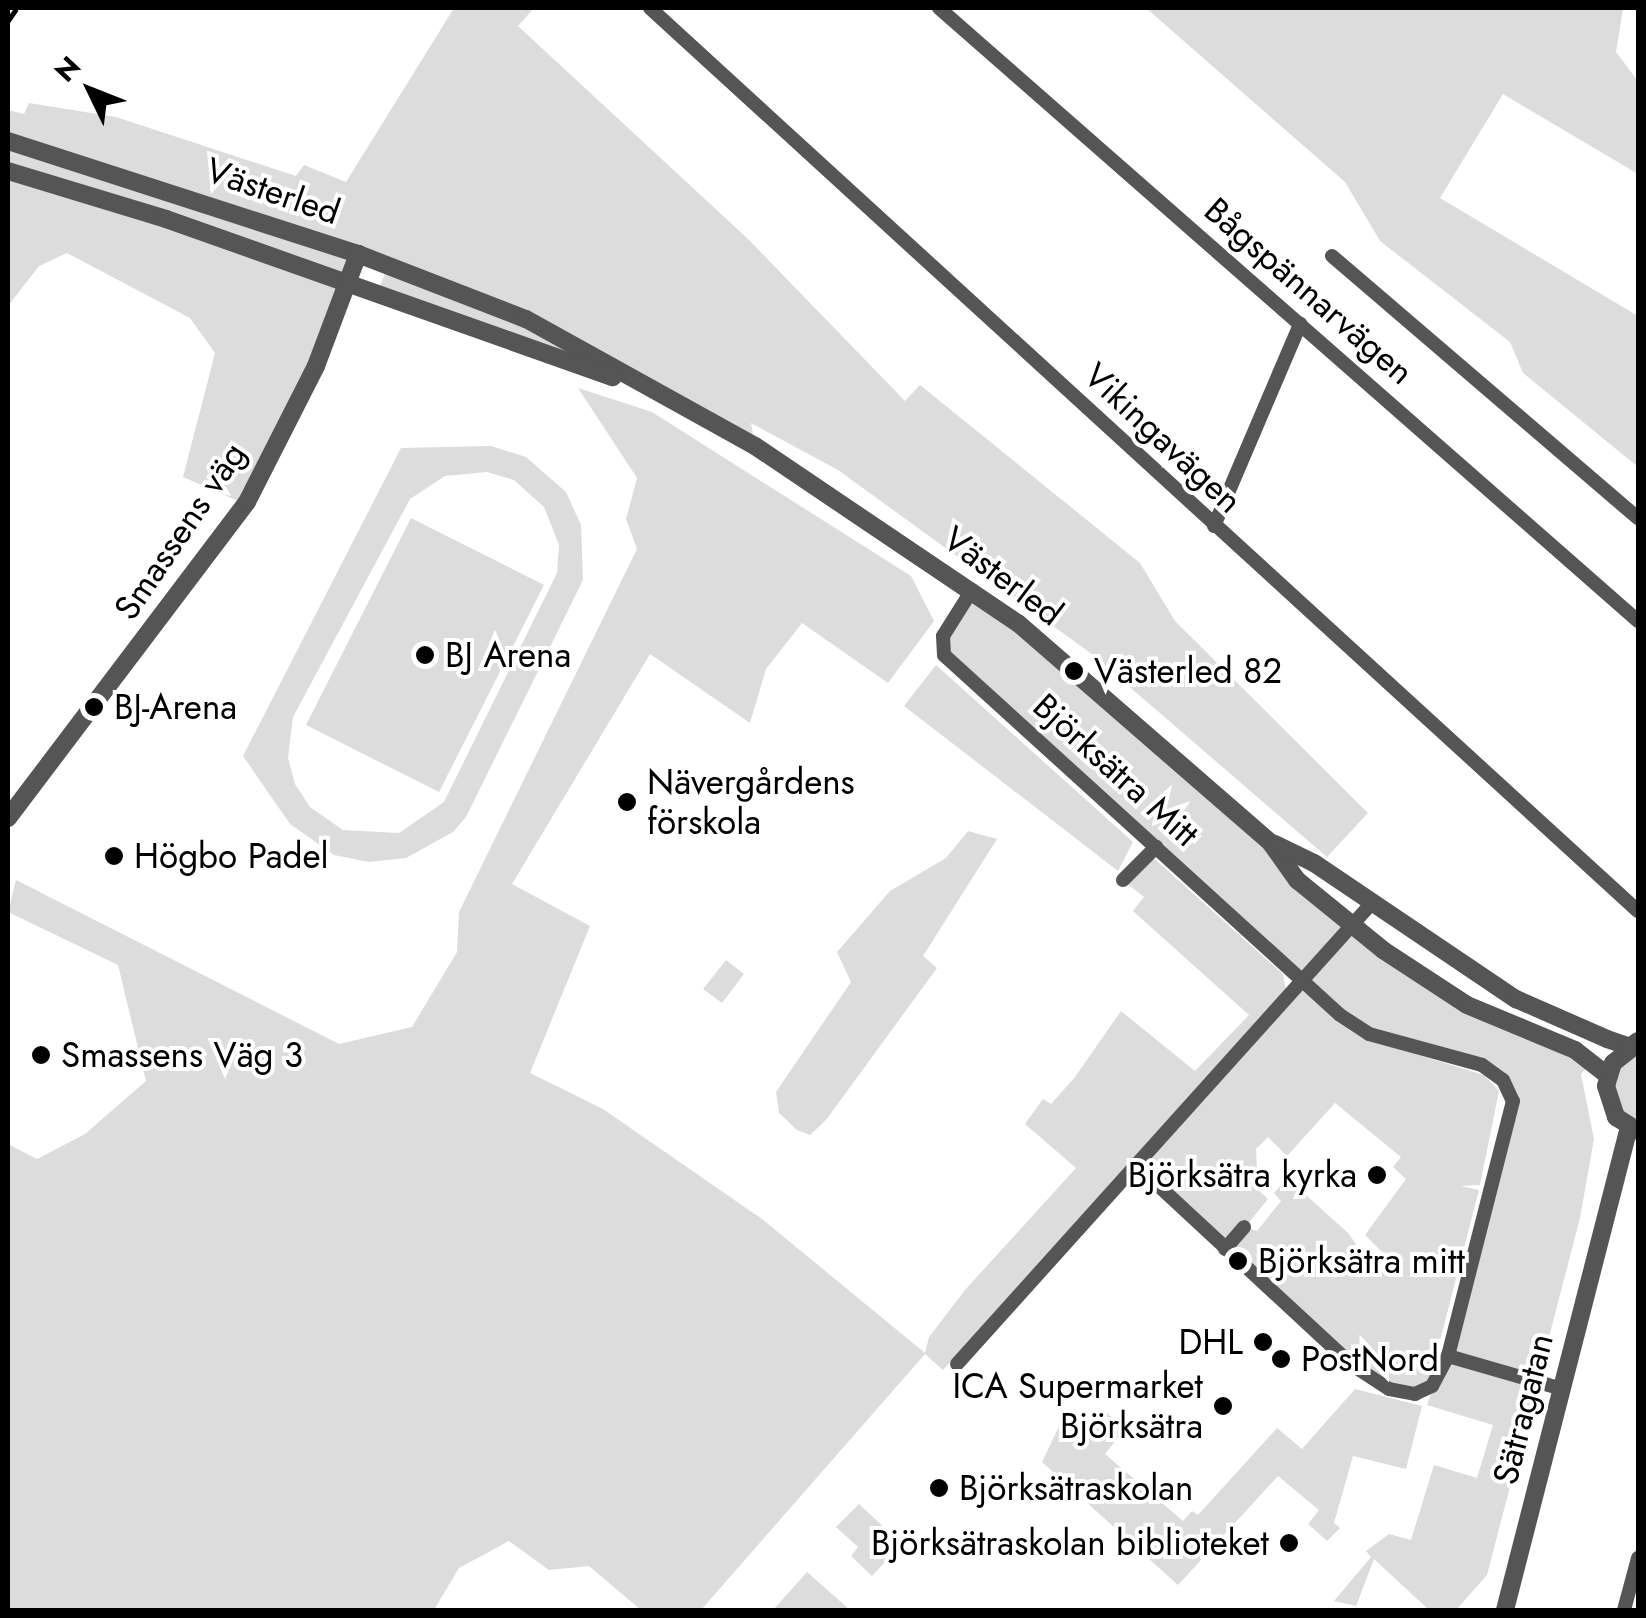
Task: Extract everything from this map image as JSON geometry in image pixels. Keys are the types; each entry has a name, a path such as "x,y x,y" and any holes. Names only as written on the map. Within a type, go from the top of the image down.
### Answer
{"street":[{"name":"Vikingavägen","path":"650,8 1638,912"},
{"name":"Bågspännarvägen","path":"939,8 1638,621"},
{"name":"Västerled","path":"8,141 358,254 526,319 786,464 972,590 1270,842 1516,999 1636,1044"},
{"name":"Västerled","path":"8,171 348,282 671,400"},
{"name":"Smassens väg","path":"8,818 245,504 309,380 358,254"},
{"path":"1332,256 1638,518"},
{"path":"1214,526 1300,324"},
{"name":"Björksätra Mitt","path":"972,590 942,636 944,655 1356,1027 1482,1065 1509,1091 1514,1110 1448,1356 1424,1392 1376,1383 1136,1165"},
{"name":"Västerled","path":"1270,842 1298,880 1352,925 1468,1005 1575,1050 1607,1075"},
{"path":"1123,880 1156,847"},
{"path":"956,1364 1372,904"},
{"path":"1628,1125 1606,1096 1607,1075 1636,1044"},
{"name":"Sätragatan","path":"1505,1610 1628,1125"},
{"path":"1225,1249 1244,1227"},
{"path":"1448,1356 1562,1389"},
{"path":"1624,1610 1638,1558"}],"shaded area":[{"path":"454,8 534,8 518,26 748,239 905,401 920,385 1140,563 1175,621 1368,813 1327,857 1089,652 838,470 751,423 755,446 671,400 378,292 388,265 359,254 245,504 183,477 215,353 190,318 67,253 39,266 8,306 8,110 24,114 29,103 116,117 296,176 304,165 346,182"},
{"path":"1146,8 1623,8 1616,52 1638,81 1638,174 1503,94 1440,198 1638,316 1638,467 1523,373 1510,342 1380,241 1345,182"},
{"path":"578,388 652,412 911,576 934,621 888,683 802,623 766,669 750,723 650,654 512,884 590,926 530,1073 603,1109 762,1219 925,1353 929,1337 965,1290 1076,1168 1025,1124 1043,1099 1051,1104 1075,1077 1121,1011 1195,1071 1249,1015 1133,911 1144,897 1123,880 1149,854 1283,974 1286,990 943,1370 925,1354 701,1610 641,1610 589,1566 549,1570 509,1541 459,1568 434,1610 8,1610 8,1144 37,1159 85,1134 146,1081 118,965 8,912 16,880 339,1044 412,1027 457,952 459,912 637,549 626,519 637,478"},
{"path":"491,446 526,457 566,492 581,525 583,580 466,817 453,832 406,858 369,862 334,855 290,824 243,756 401,448","holes":["487,472 514,480 544,507 559,545 557,573 444,802 399,833 343,830 310,807 295,784 288,758 293,717 410,499 445,476"]},
{"name":"BJ Arena","path":"411,518 544,585 439,792 306,725"},
{"path":"972,590 1270,842 1297,880 1467,1005 1592,1061 1581,1074 1594,1139 1580,1218 1487,1575 1456,1610 1429,1610 1374,1559 1356,1606 1334,1601 1371,1557 1366,1551 1389,1534 1411,1540 1434,1465 1477,1478 1493,1425 1427,1405 1487,1227 1517,1112 1516,1095 1494,1071 1369,1034 941,645"},
{"path":"936,665 1133,842 1118,871 904,706"},
{"path":"968,831 997,839 923,956 937,968 826,1120 810,1135 797,1130 779,1113 776,1092 851,982 837,952 890,891 946,858"},
{"path":"726,960 744,974 722,1003 703,989"},
{"path":"1298,987 1363,1038 1484,1075 1499,1091 1480,1185 1461,1186 1479,1190 1427,1391 1389,1389 1136,1165","holes":["1335,1103 1401,1157 1393,1167 1406,1179 1365,1235 1389,1259 1376,1272 1351,1252 1356,1244 1348,1233 1287,1178 1274,1193 1281,1201 1257,1231 1245,1227 1268,1199 1258,1190 1256,1149 1268,1137 1287,1156"]},
{"path":"1638,1044 1638,1131 1606,1096 1630,1047"},
{"path":"1355,1389 1422,1406 1406,1469 1353,1456 1334,1523 1340,1528 1327,1541 1308,1524 1319,1510 1278,1476 1178,1585 1042,1462 1063,1418 1085,1436 1107,1413 1125,1429 1105,1454 1183,1521 1192,1511 1198,1515 1277,1428 1302,1449"},
{"path":"859,1504 902,1544 872,1576 851,1556 858,1547 836,1527"},
{"path":"807,1572 850,1610 773,1610"}],"railway":[{"path":"8,21 17,8"}],"place":[{"name":"BJ Arena","path":"425,655"},
{"name":"Västerled 82","path":"1074,671"},
{"name":"BJ-Arena","path":"94,707"},
{"name":"Nävergårdens förskola","path":"627,802"},
{"name":"Högbo Padel","path":"114,856"},
{"name":"Smassens Väg 3","path":"41,1055"},
{"name":"Björksätra kyrka","path":"1377,1175"},
{"name":"Björksätra mitt","path":"1238,1261"},
{"name":"DHL","path":"1263,1342"},
{"name":"PostNord","path":"1281,1359"},
{"name":"ICA Supermarket Björksätra","path":"1223,1406"},
{"name":"Björksätraskolan","path":"939,1488"},
{"name":"Björksätraskolan biblioteket","path":"1289,1543"}]}
